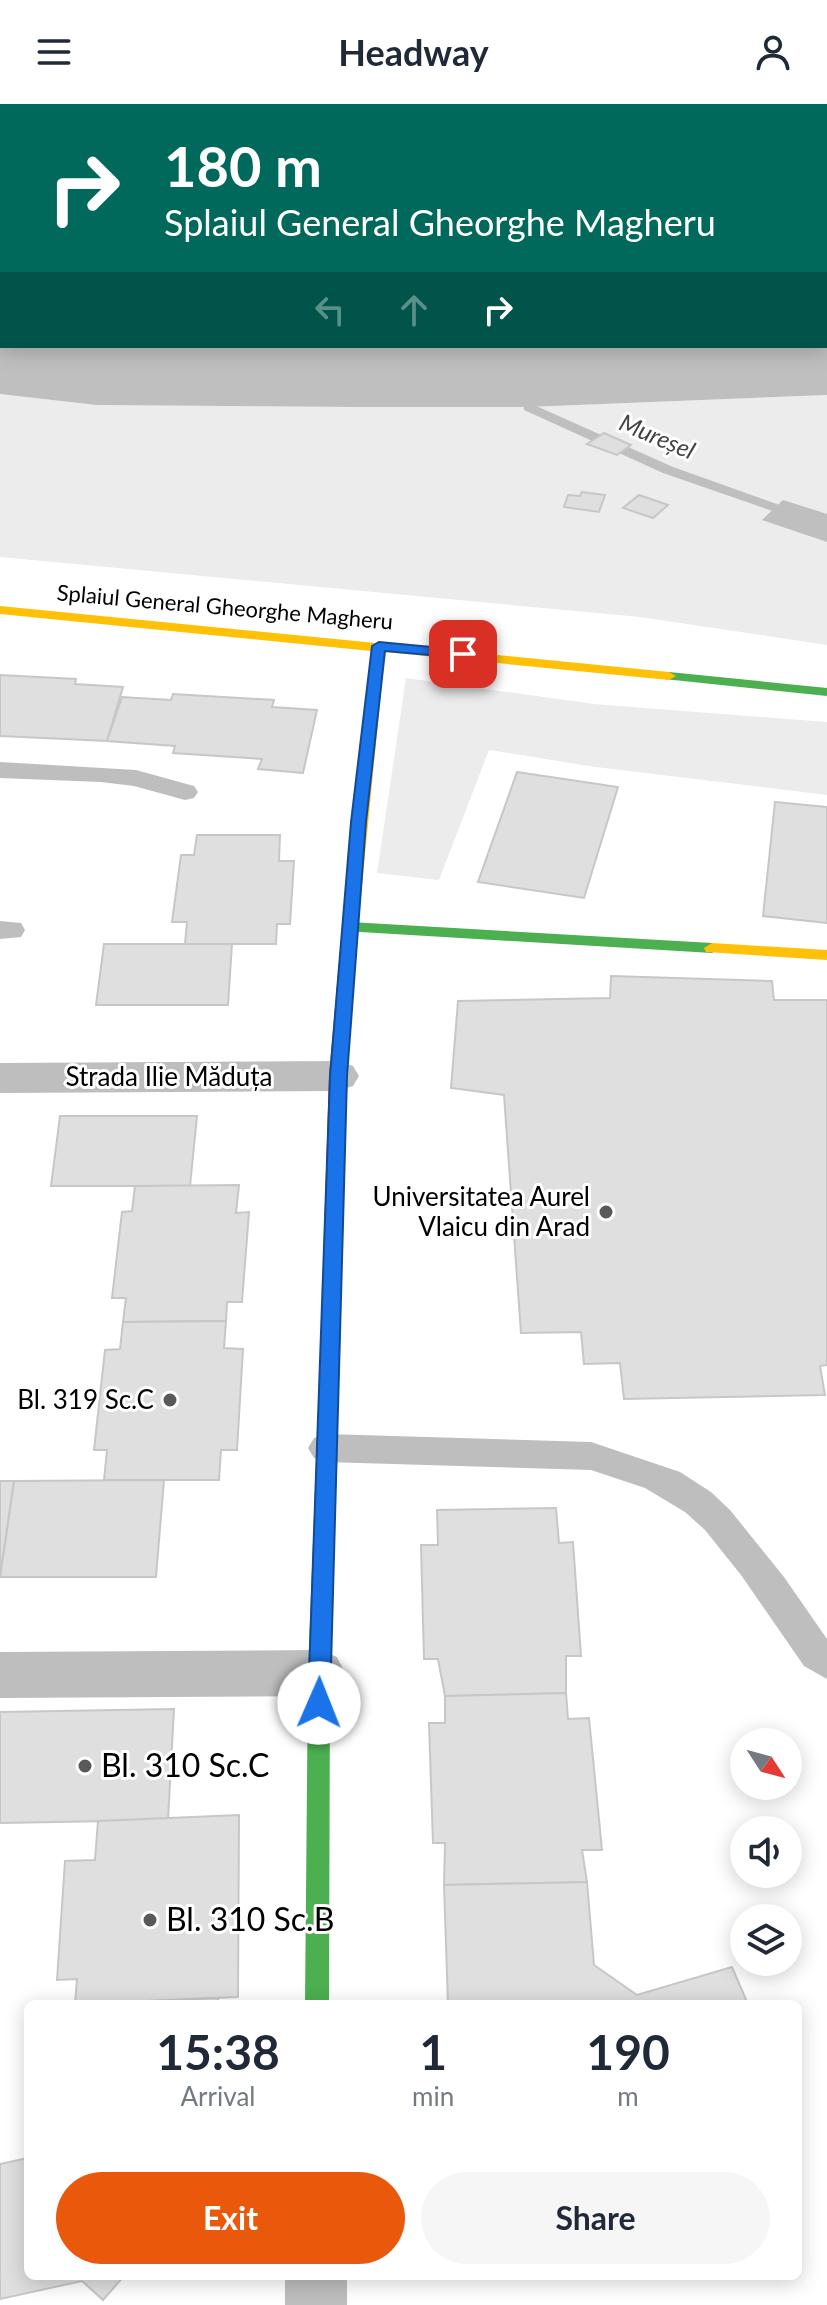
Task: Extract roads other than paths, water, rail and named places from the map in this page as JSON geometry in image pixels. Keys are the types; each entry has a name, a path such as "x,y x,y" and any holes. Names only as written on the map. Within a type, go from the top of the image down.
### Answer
{"street":[{"name":"Splaiul General Gheorghe Magheru","path":"0,610 827,692"},
{"path":"317,2000 319,1673 338,1076 379,646"},
{"path":"350,927 827,955"},
{"name":"Strada Ilie Măduța","path":"0,1078 338,1076"},
{"path":"0,1675 319,1673"},
{"path":"316,2280 316,2305"}],"lane":[{"path":"0,770 125,777 185,792"},
{"path":"326,1448 591,1456 631,1466 680,1489 724,1526 817,1655 827,1663"}],"waterway":[{"name":"Mureșel","path":"522,348 528,407 668,470 827,526"}],"place":[{"name":"Universitatea Aurel Vlaicu din Arad","path":"606,1212"},
{"name":"Bl. 319 Sc.C","path":"170,1400"},
{"name":"Bl. 310 Sc.C","path":"85,1766"},
{"name":"Bl. 310 Sc.B","path":"150,1920"}]}
